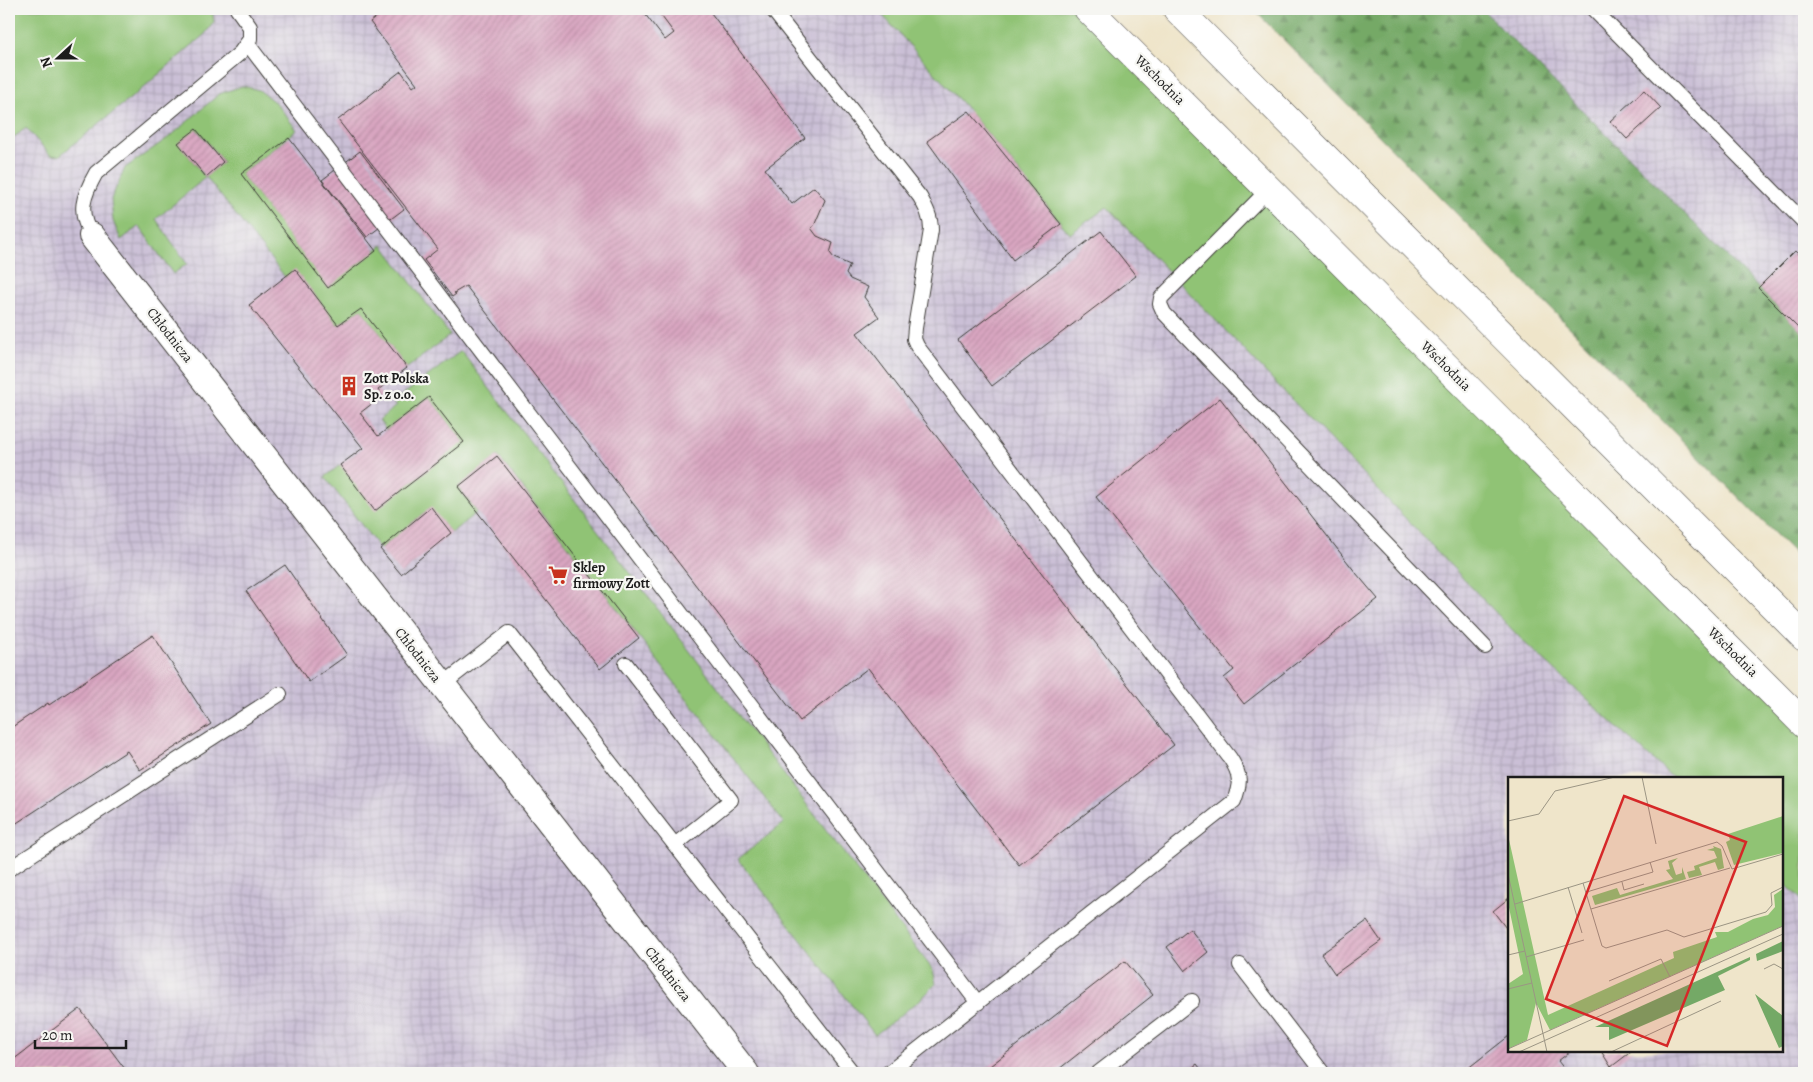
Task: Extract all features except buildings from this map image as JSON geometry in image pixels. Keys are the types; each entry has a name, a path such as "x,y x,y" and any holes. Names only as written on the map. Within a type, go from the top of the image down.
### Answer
{"street":[{"name":"Wschodnia","path":"1088,9 1804,724"},
{"path":"1177,9 1804,637"},
{"name":"Chłodnicza","path":"92,236 746,1073"}],"lane":[{"path":"92,236 85,225 83,211 85,191 96,173 240,53 250,39 250,27 236,9"},
{"path":"772,9 920,197 927,210 931,221 931,230 915,328 914,339 917,346 1218,742 1237,770 1240,781 1234,801 888,1073"},
{"path":"1593,9 1804,222"},
{"path":"247,43 978,1003"},
{"path":"1269,189 1161,298 1160,304 1164,313 1485,647"},
{"path":"442,685 509,633 853,1073"},
{"path":"626,664 731,800 674,845"},
{"path":"9,869 280,694"},
{"path":"1240,964 1323,1073"},
{"path":"1098,1073 1192,1001"}],"shaded area":[{"path":"9,9 911,9 1107,207 1526,644 1672,777 1508,777 1508,1052 1783,1052 1783,882 1804,902 1804,1073 9,1073"},
{"path":"1482,9 1804,9 1804,334 1758,288"}],"green space":[{"path":"9,9 212,9 214,22 205,34 137,93 59,156 50,155 26,128 9,141"},
{"path":"877,9 1088,9 1804,724 1804,902 1783,882 1783,777 1672,777 1526,644 1107,207 1070,234 969,111"},
{"path":"1253,9 1482,9 1804,334 1804,563"},
{"path":"242,86 259,90 277,104 297,130 241,174 328,287 383,245 450,335 407,368 361,309 338,325 295,270 285,277 206,177 156,219 187,264 173,274 139,226 121,240 113,221 111,199 125,168 172,135 219,94","holes":["197,129 223,162 205,177 179,143"]},
{"path":"461,351 933,970 936,984 921,999 875,1035 738,859 784,823 498,456 458,487 477,512 451,533 430,508 380,549 325,477 340,465 464,442 429,397 386,430 379,420 396,406 393,402"}],"place":[{"name":"Zott Polska Sp. z o.o.","path":"349,386"},
{"name":"Sklep firmowy Zott","path":"558,575"}]}
